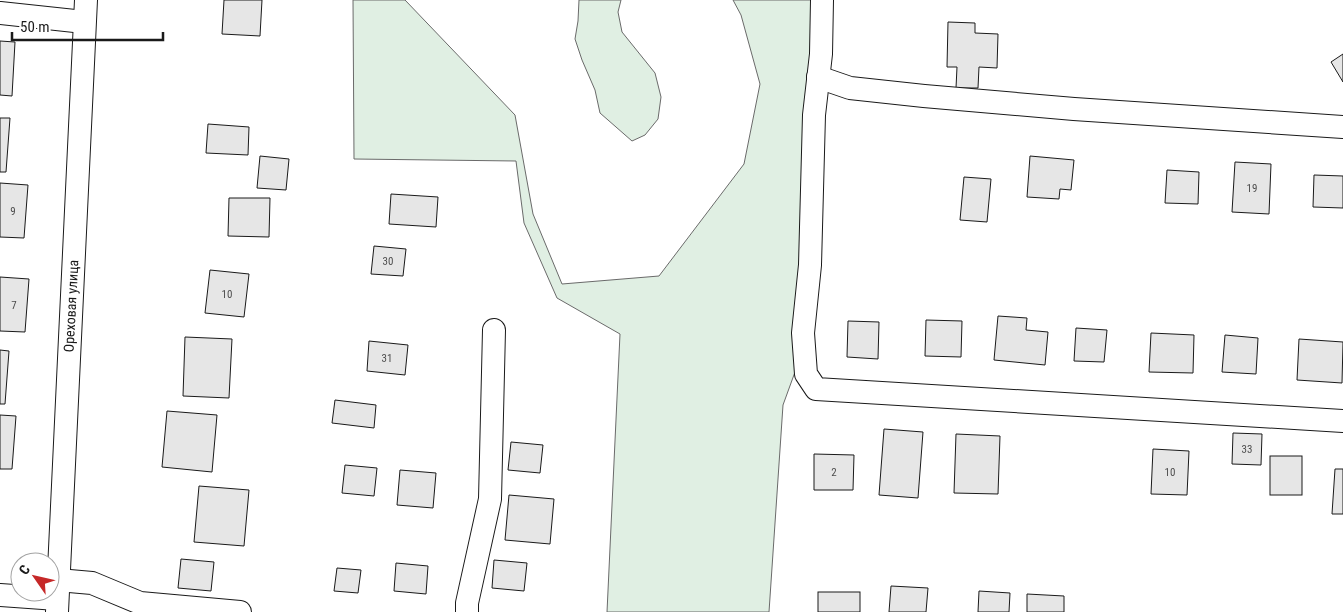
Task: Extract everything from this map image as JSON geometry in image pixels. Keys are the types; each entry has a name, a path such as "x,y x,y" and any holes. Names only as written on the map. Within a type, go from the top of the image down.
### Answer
{"street":[{"path":"822,0 821,54 814,114 810,265 803,333 806,374 816,390 1343,421"},
{"path":"0,13 85,11"},
{"name":"Ореховая улица","path":"59,552 85,11"},
{"path":"818,77 850,88 924,96 1084,110 1343,127"},
{"path":"467,612 467,603 490,499 494,330"},
{"path":"60,596 92,582 140,604 240,612"}],"green space":[{"path":"353,0 405,0 515,115 533,214 562,284 659,276 744,164 760,84 741,15 733,0 830,0 799,361 783,405 769,612 607,612 620,334 557,298 524,223 516,161 354,159"},
{"path":"579,0 621,0 618,12 622,32 655,73 661,97 658,119 645,135 632,141 600,113 595,90 575,39"}],"building":[{"path":"224,0 262,0 260,36 222,34"},
{"path":"948,22 975,23 975,33 998,34 997,68 979,67 978,88 956,88 957,67 947,67"},
{"path":"0,41 15,42 12,96 0,95"},
{"path":"1343,54 1343,82 1331,62"},
{"path":"0,118 10,118 6,172 0,172"},
{"path":"208,124 249,127 248,155 206,153"},
{"path":"260,156 289,159 286,190 257,188"},
{"path":"1030,156 1074,160 1071,190 1060,189 1059,199 1027,197"},
{"path":"1235,162 1271,164 1269,214 1232,212"},
{"path":"1167,170 1199,172 1198,204 1165,203"},
{"path":"1314,175 1343,176 1343,208 1313,207"},
{"path":"964,177 991,179 987,222 960,220"},
{"path":"0,183 28,185 24,238 0,237"},
{"path":"391,194 438,197 436,227 389,224"},
{"path":"229,198 270,198 269,237 228,236"},
{"path":"374,246 406,249 403,276 371,274"},
{"path":"210,270 249,274 244,317 205,313"},
{"path":"0,277 29,279 25,332 0,331"},
{"path":"998,316 1027,318 1026,330 1048,332 1045,365 994,360"},
{"path":"926,320 962,321 961,357 925,356"},
{"path":"848,321 879,322 878,359 847,357"},
{"path":"1076,328 1107,330 1104,362 1074,361"},
{"path":"1151,333 1194,335 1193,373 1149,372"},
{"path":"1225,335 1258,338 1256,374 1222,372"},
{"path":"185,337 232,339 229,398 183,396"},
{"path":"1299,339 1343,342 1342,383 1297,380"},
{"path":"369,341 408,345 405,375 367,371"},
{"path":"0,350 9,351 5,404 0,404"},
{"path":"335,400 376,405 374,428 332,423"},
{"path":"167,411 217,415 212,472 162,467"},
{"path":"0,415 16,416 12,469 0,469"},
{"path":"884,429 923,432 918,498 879,495"},
{"path":"1233,433 1262,434 1261,465 1232,464"},
{"path":"956,434 1000,436 998,494 954,493"},
{"path":"511,442 543,445 540,473 508,470"},
{"path":"1153,449 1189,451 1187,495 1151,494"},
{"path":"814,454 854,455 853,490 814,490"},
{"path":"1270,456 1302,456 1302,495 1270,495"},
{"path":"345,465 377,468 374,496 342,493"},
{"path":"1335,469 1343,469 1343,514 1332,514"},
{"path":"400,470 436,473 433,508 397,505"},
{"path":"199,486 249,490 244,546 194,542"},
{"path":"509,495 554,499 550,544 505,540"},
{"path":"181,559 214,562 211,591 178,588"},
{"path":"494,560 527,563 524,591 492,588"},
{"path":"396,563 428,566 426,594 394,591"},
{"path":"337,568 361,570 358,593 334,591"},
{"path":"891,586 928,588 926,612 889,612"},
{"path":"979,591 1010,593 1009,612 978,612"},
{"path":"818,592 860,592 860,612 818,612"},
{"path":"1027,594 1064,596 1064,612 1027,612"}]}
